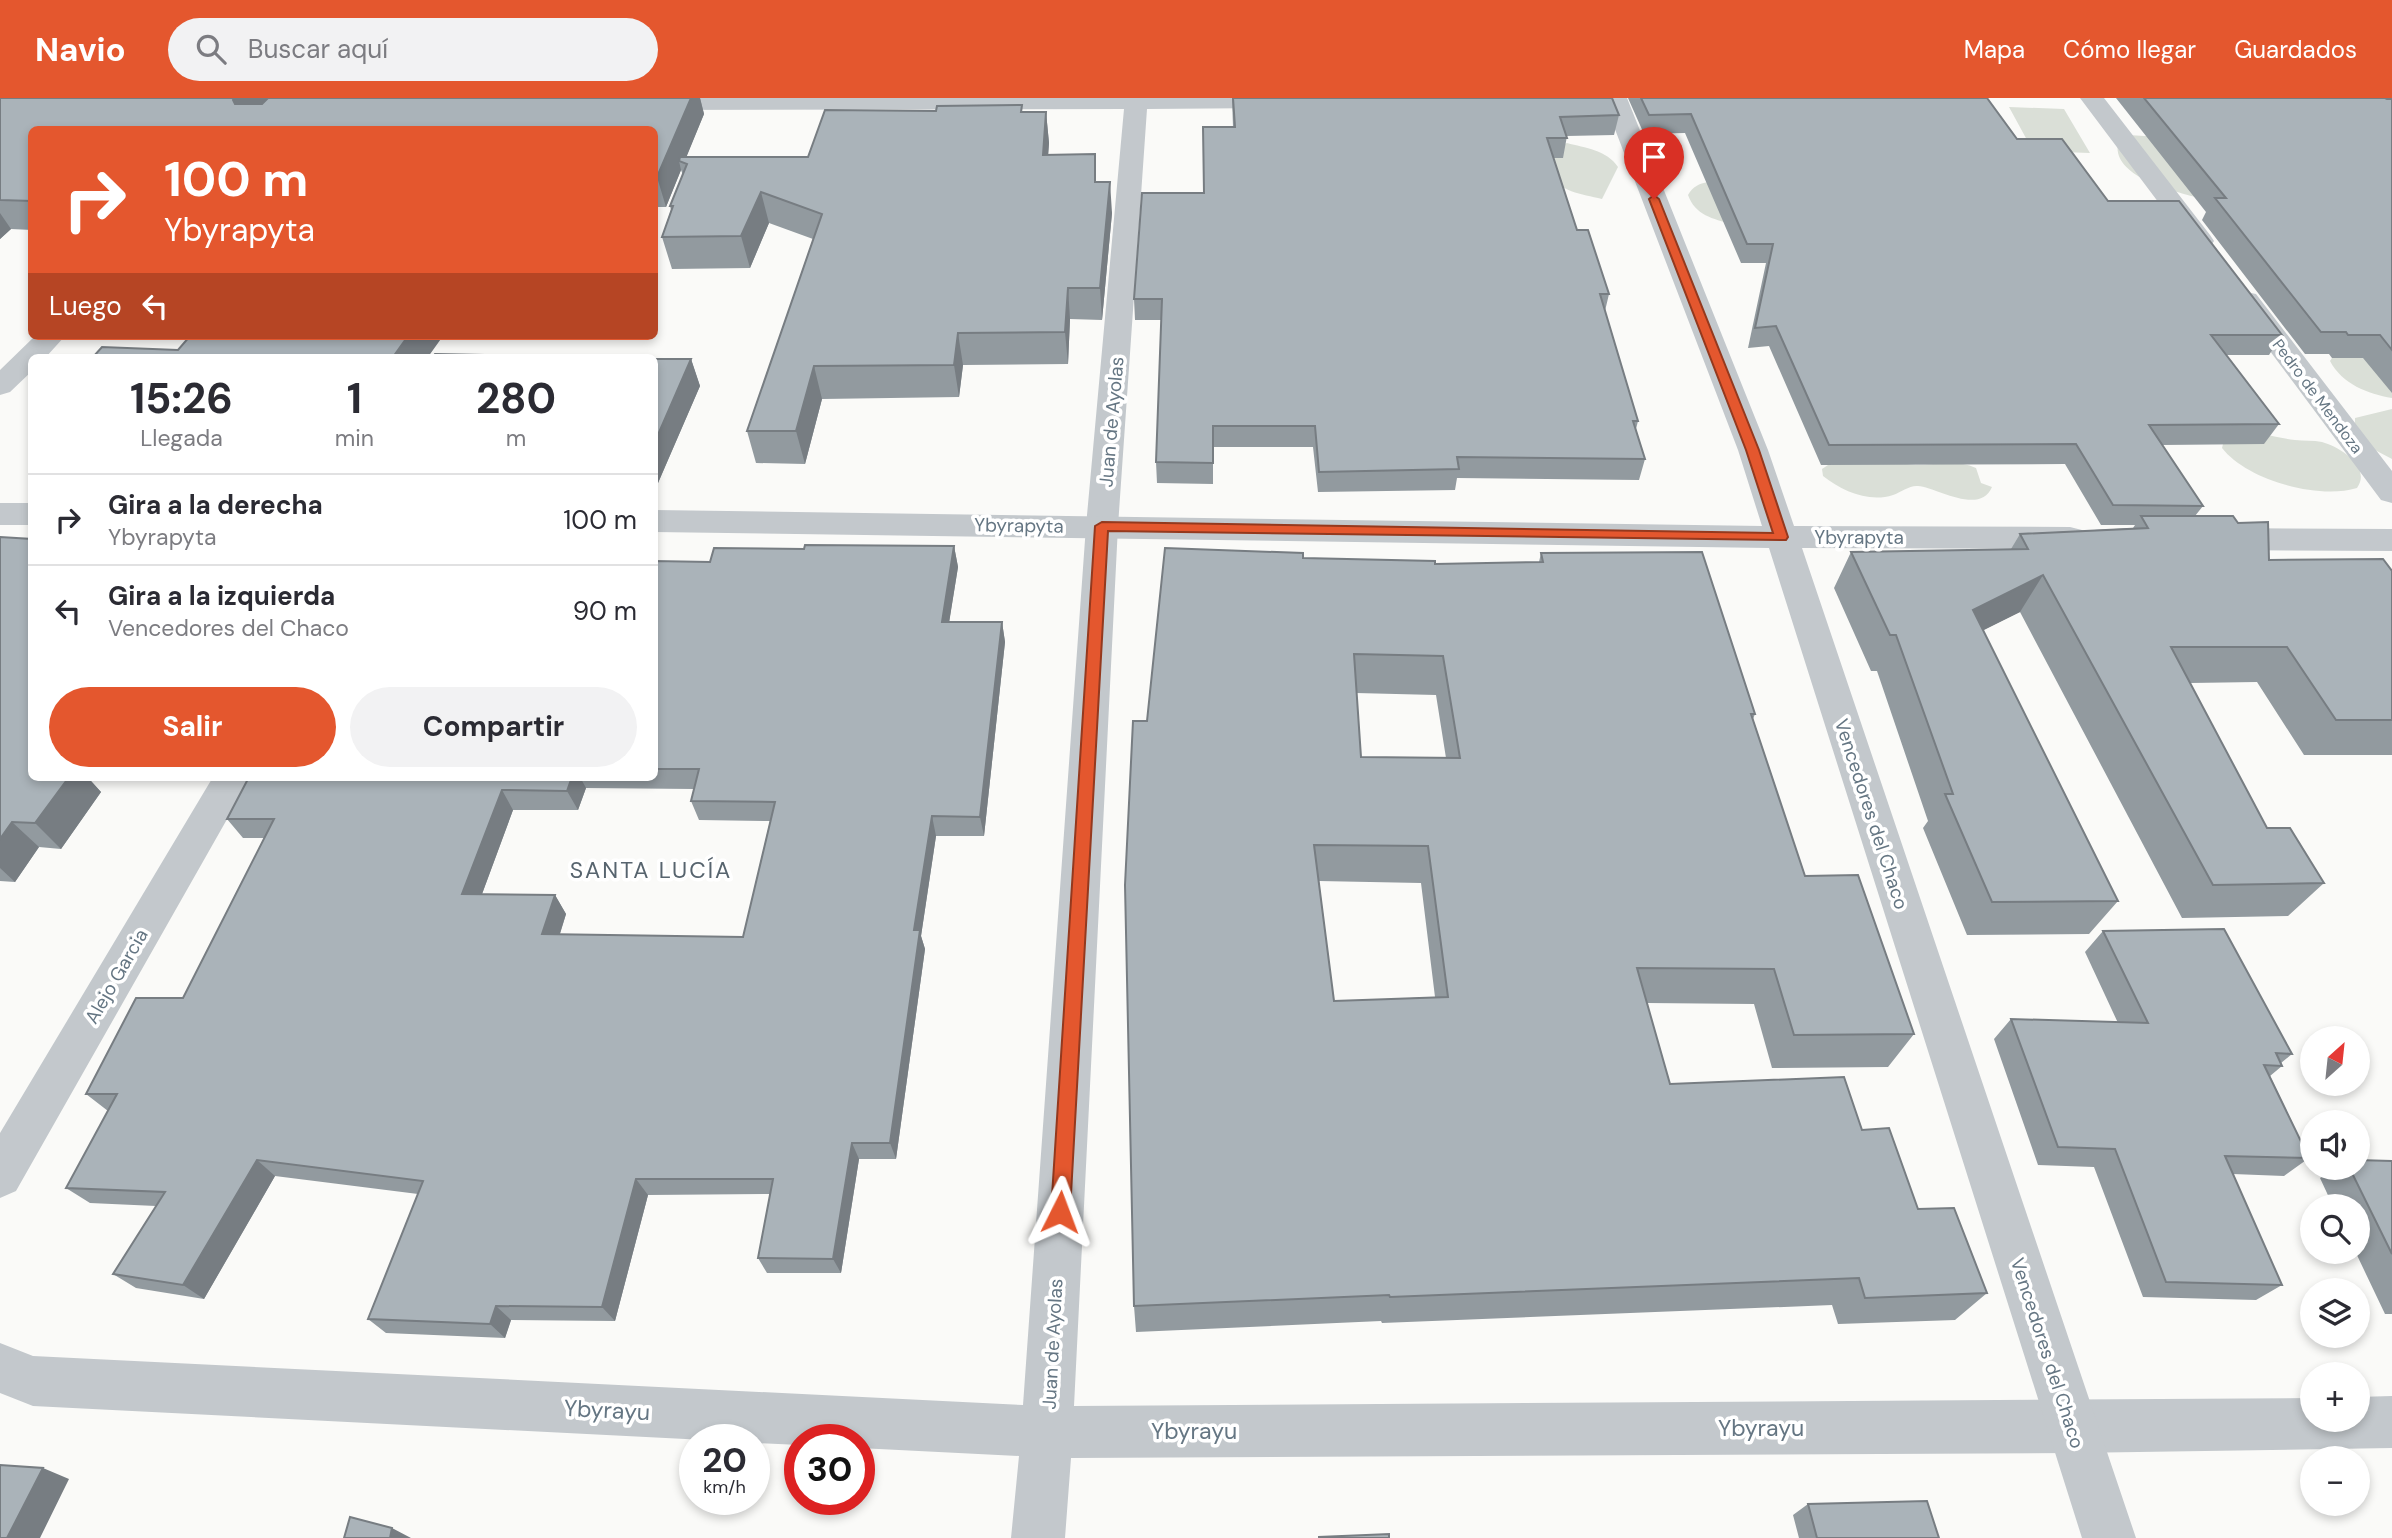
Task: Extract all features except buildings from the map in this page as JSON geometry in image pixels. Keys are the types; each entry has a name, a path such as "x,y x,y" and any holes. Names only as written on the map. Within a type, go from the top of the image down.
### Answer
{"street":[{"name":"Vencedores del Chaco","path":"1615,98 1752,450 2109,1538"},
{"path":"2092,98 2217,262"},
{"path":"630,106 838,101 1303,101"},
{"name":"Juan de Ayolas","path":"1038,1538 1047,1432 1102,526 1136,102"},
{"name":"Pedro de Mendoza","path":"2234,284 2392,492"},
{"path":"33,354 47,340"},
{"path":"0,386 28,359"},
{"path":"0,514 28,514"},
{"name":"Ybyrapyta","path":"658,521 1781,537 2101,538"},
{"path":"2184,539 2392,540"},
{"name":"Alejo Garcia","path":"0,1176 230,781"},
{"name":"Ybyrayu","path":"0,1368 33,1381 1047,1432 2072,1427 2392,1422"}],"shaded area":[{"path":"2009,107 2064,109 2090,153 2033,151"},
{"path":"2128,135 2161,137 2195,197 2157,185 2131,171 2122,162 2118,152 2119,139"},
{"path":"1567,143 1602,153 1618,167 1602,199 1565,188 1547,172 1556,147"},
{"path":"1708,182 1732,224 1700,212 1691,202 1688,195 1692,189"},
{"path":"2392,352 2392,398 2356,387 2341,376 2330,361 2332,358"},
{"path":"2392,409 2392,459 2373,449 2355,430 2355,418"},
{"path":"2240,430 2322,442 2337,448 2352,459 2361,480 2357,488 2323,491 2304,489 2265,478 2233,459 2222,448 2225,436"},
{"path":"1872,458 1916,465 1968,465 1976,468 1981,483 1992,487 1986,495 1968,500 1918,486 1875,498 1847,491 1823,476 1822,469 1828,465"}],"district":[{"name":"SANTA LUCÍA","path":"651,870"}],"route":[{"path":"1060,1212 1102,526 1781,537 1752,450 1654,199"}]}
